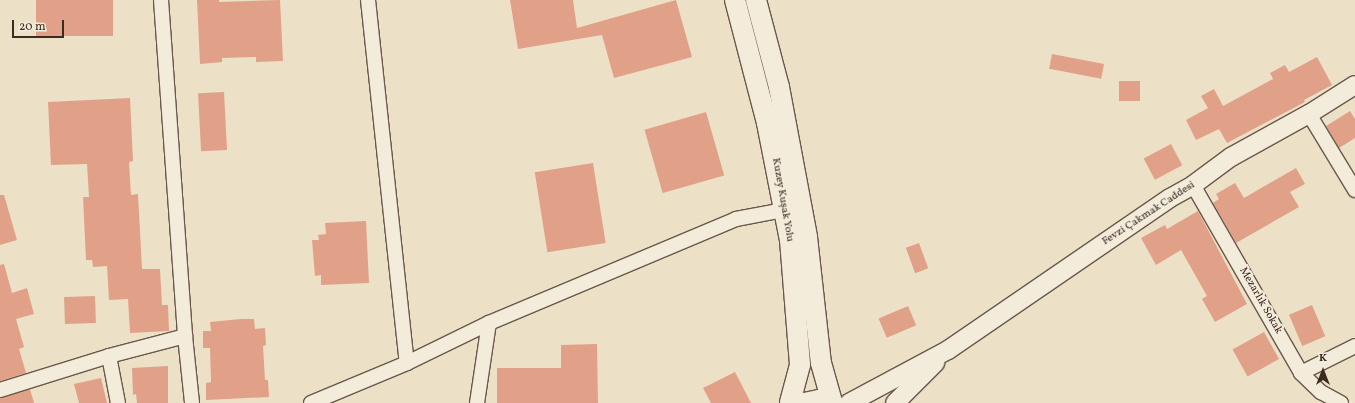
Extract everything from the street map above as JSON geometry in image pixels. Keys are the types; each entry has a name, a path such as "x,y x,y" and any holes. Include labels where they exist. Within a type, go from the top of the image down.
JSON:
{"main road":[{"name":"Kuzey Kuşak Yolu","path":"735,0 767,123 790,240 800,365 790,403"},
{"name":"Kuzey Kuşak Yolu","path":"756,0 779,87 804,222 816,300 821,363 838,403"},
{"path":"804,403 819,400 838,403"}],"street":[{"path":"161,0 185,336 192,403"},
{"path":"368,0 408,363"},
{"name":"Fevzi Çakmak Caddesi","path":"948,350 1170,198 1193,185 1230,156 1309,114 1355,86"},
{"path":"1309,114 1355,190"},
{"name":"Mezarlık Sokak","path":"1193,185 1301,373 1322,392 1341,403"},
{"path":"311,403 408,363 489,323 736,218 784,210"},
{"path":"477,403 489,323"},
{"path":"0,390 109,356 185,336"},
{"path":"1301,373 1355,346"},
{"path":"838,403 948,350"},
{"path":"895,403 948,350"},
{"path":"109,356 118,403"}],"building":[{"path":"36,0 113,0 113,36 36,36"},
{"path":"197,0 219,0 219,2 280,0 283,61 256,62 256,57 222,58 222,62 200,64"},
{"path":"510,0 573,0 577,28 676,0 692,57 614,78 602,35 518,49"},
{"path":"1052,54 1104,64 1101,79 1049,69"},
{"path":"1317,57 1332,85 1304,100 1305,102 1227,143 1219,129 1196,140 1186,120 1208,108 1201,96 1214,89 1223,106 1273,79 1270,73 1285,65 1289,72"},
{"path":"1119,81 1140,81 1140,101 1119,101"},
{"path":"224,92 227,150 201,151 198,93"},
{"path":"130,98 133,161 129,162 131,195 138,194 142,269 160,269 162,305 168,305 169,331 130,333 128,299 109,300 107,266 93,267 92,260 86,260 83,197 89,197 87,164 51,165 48,102"},
{"path":"1350,111 1355,119 1355,138 1339,148 1326,126"},
{"path":"706,112 724,175 663,193 644,130"},
{"path":"1171,144 1182,165 1155,180 1144,159"},
{"path":"593,163 606,243 547,252 535,172"},
{"path":"1296,168 1305,184 1290,192 1299,207 1236,243 1213,203 1219,199 1216,194 1235,183 1244,198"},
{"path":"0,195 4,195 17,240 0,245"},
{"path":"1198,211 1247,304 1215,322 1202,299 1207,296 1181,250 1156,265 1141,238 1165,225 1167,229"},
{"path":"366,221 369,283 321,285 321,275 315,276 312,240 319,240 318,235 326,234 325,223"},
{"path":"919,243 928,268 915,273 906,248"},
{"path":"4,264 12,293 27,288 34,314 16,319 24,347 19,349 26,373 0,381 0,265"},
{"path":"95,296 96,323 65,324 64,297"},
{"path":"1312,305 1325,336 1302,346 1289,315"},
{"path":"908,306 916,325 887,338 879,319"},
{"path":"254,319 255,329 265,328 266,345 263,346 265,380 268,380 269,397 206,400 206,383 211,382 210,348 203,348 203,331 211,331 210,322"},
{"path":"1264,332 1279,359 1248,377 1233,349"},
{"path":"597,344 598,403 497,403 497,368 561,368 561,345"},
{"path":"168,366 168,403 137,403 136,394 133,395 132,368"},
{"path":"735,372 751,403 711,403 703,388"},
{"path":"101,378 107,403 79,403 74,384"},
{"path":"30,389 34,403 0,403 0,398"}]}
